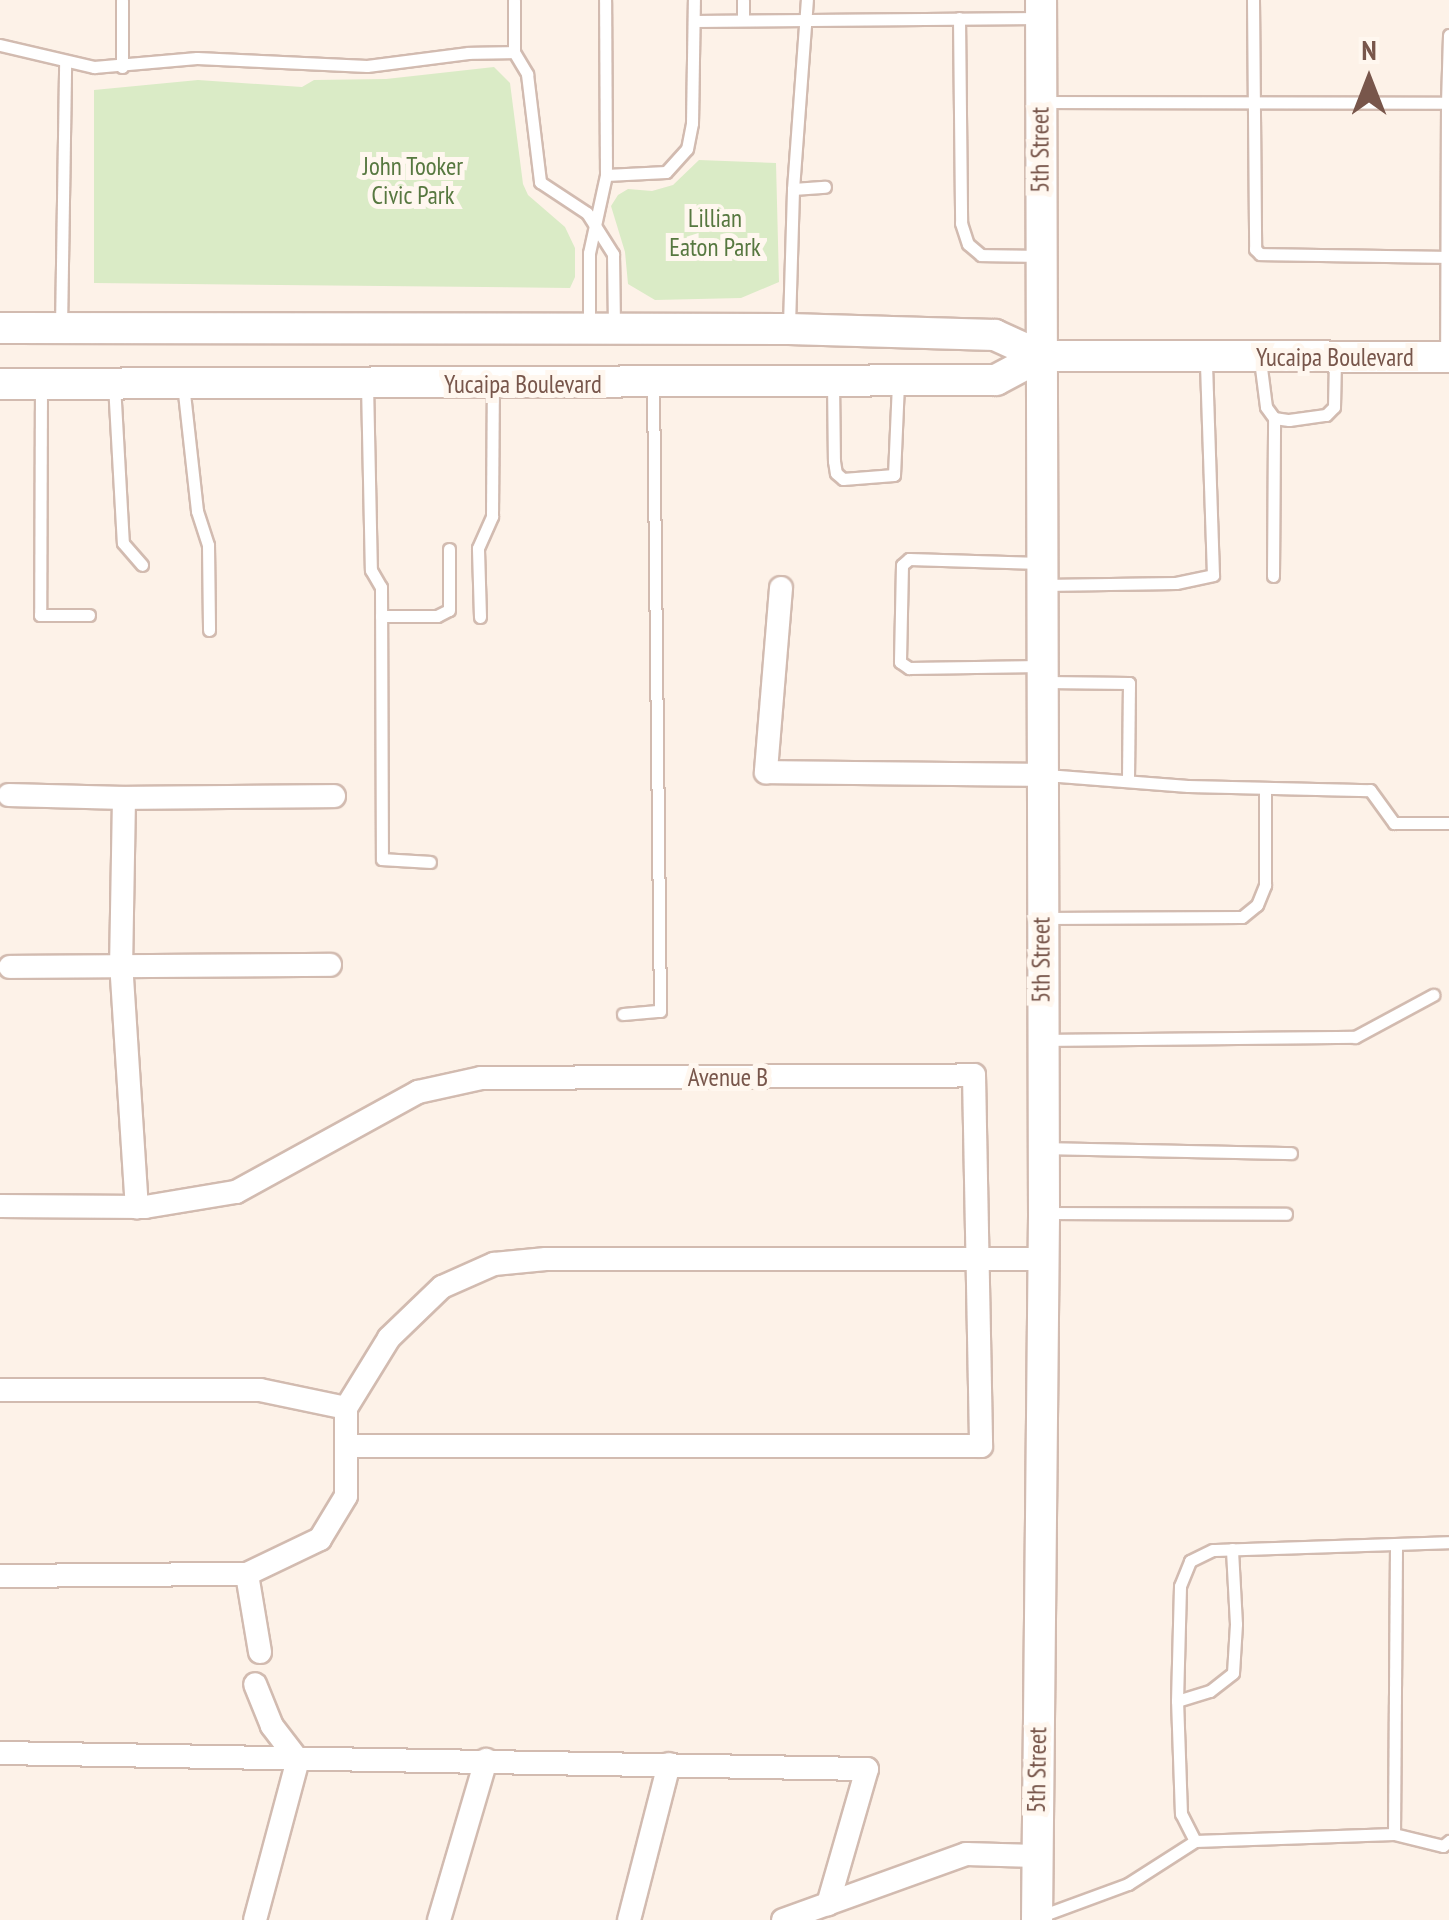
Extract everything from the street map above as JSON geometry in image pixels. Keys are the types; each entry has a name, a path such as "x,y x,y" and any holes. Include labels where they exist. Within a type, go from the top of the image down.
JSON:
{"main road":[{"name":"5th Street","path":"1037,1919 1044,1213 1040,1040 1041,9"},
{"name":"Yucaipa Boulevard","path":"0,328 788,329 996,335 1040,356 1448,357"},
{"name":"Yucaipa Boulevard","path":"0,384 996,380 1040,356"}],"street":[{"path":"780,588 766,772 1042,774"},
{"path":"9,795 334,796"},
{"path":"124,798 122,968 137,1207"},
{"path":"10,967 330,965"},
{"name":"Avenue B","path":"0,1206 137,1207 236,1192 418,1092 481,1078 974,1075 980,1257"},
{"path":"346,1446 981,1446 980,1257"},
{"path":"0,1576 247,1574 320,1539 346,1496 346,1408 389,1338 442,1287 494,1264 546,1259 1042,1259"},
{"path":"0,1390 260,1390 346,1408"},
{"path":"247,1574 260,1652"},
{"path":"255,1920 298,1760 272,1726 256,1684"},
{"path":"0,1753 867,1768 828,1904"},
{"path":"438,1920 486,1760"},
{"path":"629,1920 669,1764"},
{"path":"783,1920 966,1854 1036,1856"}],"lane":[{"path":"122,0 122,66"},
{"path":"514,0 514,52 527,74 540,182 553,194 572,201 597,224 614,254 602,329"},
{"path":"602,329 589,253 606,175 605,0"},
{"path":"606,175 666,172 687,149 694,0"},
{"path":"743,0 743,20"},
{"path":"788,329 793,189 808,0"},
{"path":"1252,0 1255,249 1260,254 1446,257"},
{"path":"694,21 959,18 1041,9"},
{"path":"959,18 962,223 968,244 981,255 1039,256"},
{"path":"1448,357 1449,34"},
{"path":"0,45 65,62 122,66 196,58 367,66 468,53 514,52"},
{"path":"60,328 65,62"},
{"path":"1040,102 1448,103"},
{"path":"793,189 825,187"},
{"path":"1128,780 1129,683 1042,674 909,668 900,662 902,564 909,559 1176,584 1213,575 1206,356"},
{"path":"1260,356 1266,407 1274,418 1273,576"},
{"path":"1274,418 1326,415 1334,406 1335,356"},
{"path":"834,382 836,473 843,479 889,478 896,470 898,380"},
{"path":"41,384 40,614 89,614"},
{"path":"114,384 123,544 142,564"},
{"path":"183,384 197,512 208,544 209,630"},
{"path":"366,384 371,570 381,587 382,859 430,862"},
{"path":"480,617 478,548 492,516 493,384"},
{"path":"623,1014 660,1011 653,384"},
{"path":"381,616 437,616 449,610 449,549"},
{"path":"1042,774 1265,788 1370,790 1394,823 1449,823"},
{"path":"1041,918 1242,917 1257,905 1265,885 1265,788"},
{"path":"1040,1040 1355,1037 1433,995"},
{"path":"1043,1148 1291,1153"},
{"path":"1044,1213 1286,1214"},
{"path":"1195,1841 1182,1814 1177,1701 1180,1586 1190,1561 1213,1550 1449,1542"},
{"path":"1394,1834 1396,1544"},
{"path":"1177,1701 1210,1691 1233,1673 1236,1624 1232,1550"},
{"path":"1037,1919 1128,1884 1195,1841 1394,1834 1443,1846 1449,1841"}],"green space":[{"name":"John Tooker Civic Park","path":"494,67 510,83 523,184 528,195 565,227 575,248 575,277 570,288 94,283 94,90 198,80 302,87 314,80 386,79"},
{"name":"Lillian Eaton Park","path":"699,160 776,163 779,282 741,298 655,300 628,284 625,252 611,206 628,189 652,191 673,185"}]}
